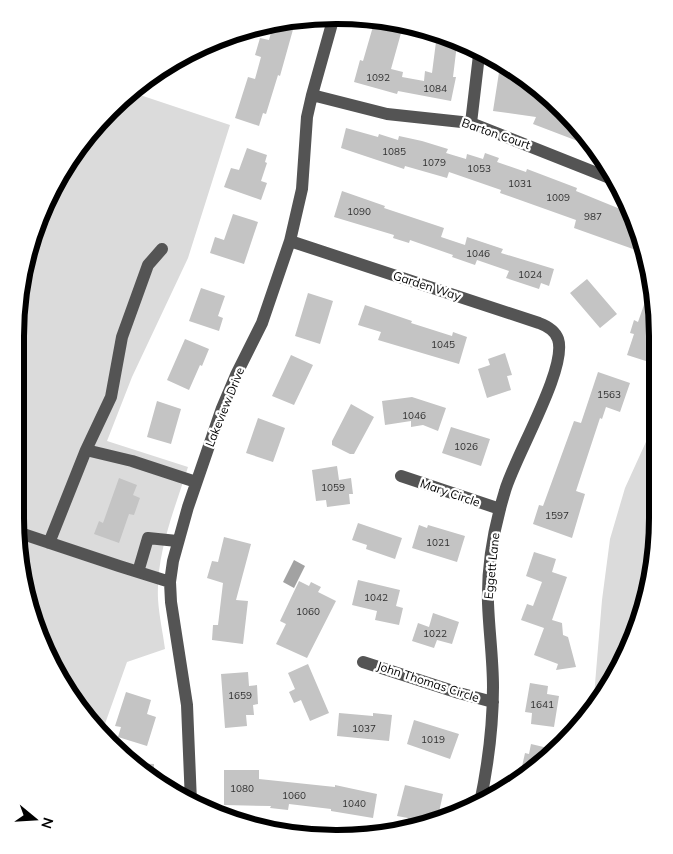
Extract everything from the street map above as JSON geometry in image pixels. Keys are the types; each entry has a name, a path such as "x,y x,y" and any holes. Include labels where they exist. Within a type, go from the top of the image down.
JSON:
{"street":[{"name":"Lakeview Drive","path":"191,794 187,705 172,617 170,582 172,561 196,482 228,392 255,339 268,308 290,241 302,189 308,117 312,95 332,24"},
{"path":"471,122 479,58"},
{"name":"Barton Court","path":"312,95 387,114 471,122 605,176"},
{"name":"Garden Way","path":"290,241 539,323 551,329 558,340"},
{"path":"49,543 86,450 114,391 124,331 148,265 162,249"},
{"name":"Eggett Lane","path":"481,794 489,746 493,702 489,584 492,548 500,509 512,470 540,410 556,365 559,352 558,340"},
{"path":"86,450 132,461 196,482"},
{"name":"Mary Circle","path":"401,476 500,509"},
{"path":"24,534 170,582"},
{"path":"138,572 148,538 177,541"},
{"name":"John Thomas Circle","path":"363,662 493,702"}],"shaded area":[{"path":"138,94 230,125 188,258 132,377 107,441 188,467 167,532 160,565 158,599 165,649 127,662 104,727 76,691 56,656 34,598 24,538 24,316 34,256 56,198 88,146 115,115"},
{"path":"649,435 649,538 639,598 617,656 594,695 602,600 610,539 625,488"},
{"path":"294,560 305,566 294,588 283,582"}],"building":[{"path":"294,26 280,76 278,75 266,114 263,113 259,126 235,118 248,77 255,79 261,57 255,55 260,38 269,40 271,31"},
{"path":"373,26 402,31 391,69 403,72 402,77 424,81 425,71 432,73 436,40 456,48 453,77 456,77 451,101 398,91 397,94 354,82 360,60 363,61"},
{"path":"499,70 543,101 582,143 533,124 536,117 493,111"},
{"path":"346,128 378,137 379,134 398,140 399,136 422,141 448,149 446,153 466,159 467,154 483,159 485,153 499,158 497,162 526,172 527,169 577,188 576,191 622,210 637,251 574,228 576,220 500,193 501,190 449,172 447,178 405,166 404,169 341,148"},
{"path":"247,148 267,155 265,162 267,163 261,181 267,183 261,200 224,187 231,168 239,170"},
{"path":"342,191 385,206 384,208 444,228 441,237 465,245 467,237 503,249 501,253 554,269 549,286 541,283 539,289 506,278 509,271 477,260 475,265 410,240 409,243 393,238 394,235 334,217"},
{"path":"233,214 258,222 244,264 210,253 215,237 224,240"},
{"path":"587,279 617,314 600,328 570,293"},
{"path":"201,288 225,296 218,316 223,318 219,331 189,321"},
{"path":"308,293 333,301 320,344 295,336"},
{"path":"647,299 649,362 627,355 634,334 630,333 634,320 638,322"},
{"path":"365,305 412,321 411,323 452,336 453,332 467,337 459,364 378,340 381,332 358,325"},
{"path":"185,339 209,349 189,390 167,380"},
{"path":"505,353 512,375 507,376 511,390 487,398 478,369 490,365 488,359"},
{"path":"291,355 313,365 294,405 272,396"},
{"path":"598,372 630,383 620,412 606,407 602,419 600,418 576,491 585,494 572,538 533,524 539,505 543,506 574,421 581,423"},
{"path":"412,397 446,408 438,431 423,425 411,427 411,421 385,425 382,401"},
{"path":"157,401 181,409 171,444 147,437"},
{"path":"351,404 374,417 354,454 350,454 332,445 332,441"},
{"path":"258,418 285,428 273,462 246,453"},
{"path":"451,427 490,439 481,466 442,453"},
{"path":"337,466 339,480 351,478 353,494 349,494 350,504 327,507 326,500 316,501 312,470"},
{"path":"119,478 137,485 133,495 140,498 134,515 129,514 119,543 94,534 99,521 103,523"},
{"path":"358,523 402,538 395,559 366,549 367,545 352,540"},
{"path":"419,525 427,528 428,525 465,536 457,562 412,548"},
{"path":"224,537 251,544 236,600 248,601 243,644 212,640 213,625 218,625 223,583 207,578 212,561 218,562"},
{"path":"534,552 556,559 552,572 567,577 552,620 562,623 563,635 568,637 576,667 556,670 558,664 534,655 544,628 521,620 527,604 533,606 542,582 526,576"},
{"path":"358,580 400,590 396,606 403,608 399,625 375,620 377,611 352,605"},
{"path":"299,581 309,586 311,582 321,587 318,592 336,601 307,658 276,644 286,624 280,621"},
{"path":"433,613 459,622 452,644 437,640 434,648 412,641 418,623 429,627"},
{"path":"308,664 329,713 310,721 301,700 294,703 289,692 295,689 288,673"},
{"path":"248,672 249,686 257,685 258,704 253,705 254,715 246,715 247,726 225,728 221,674"},
{"path":"530,683 548,686 547,694 559,696 554,727 531,724 532,713 525,712"},
{"path":"126,692 151,700 147,714 156,717 147,746 118,737 121,727 115,726"},
{"path":"339,713 373,716 373,713 392,715 389,741 337,736"},
{"path":"414,720 459,734 450,759 407,744"},
{"path":"531,744 548,748 521,770 525,753 529,754"},
{"path":"143,763 154,764 154,772"},
{"path":"224,770 259,770 259,779 335,787 335,785 377,794 373,818 331,811 331,809 289,804 288,810 270,808 271,806 224,805"},
{"path":"405,785 443,794 439,813 407,822 408,818 397,816"}]}
